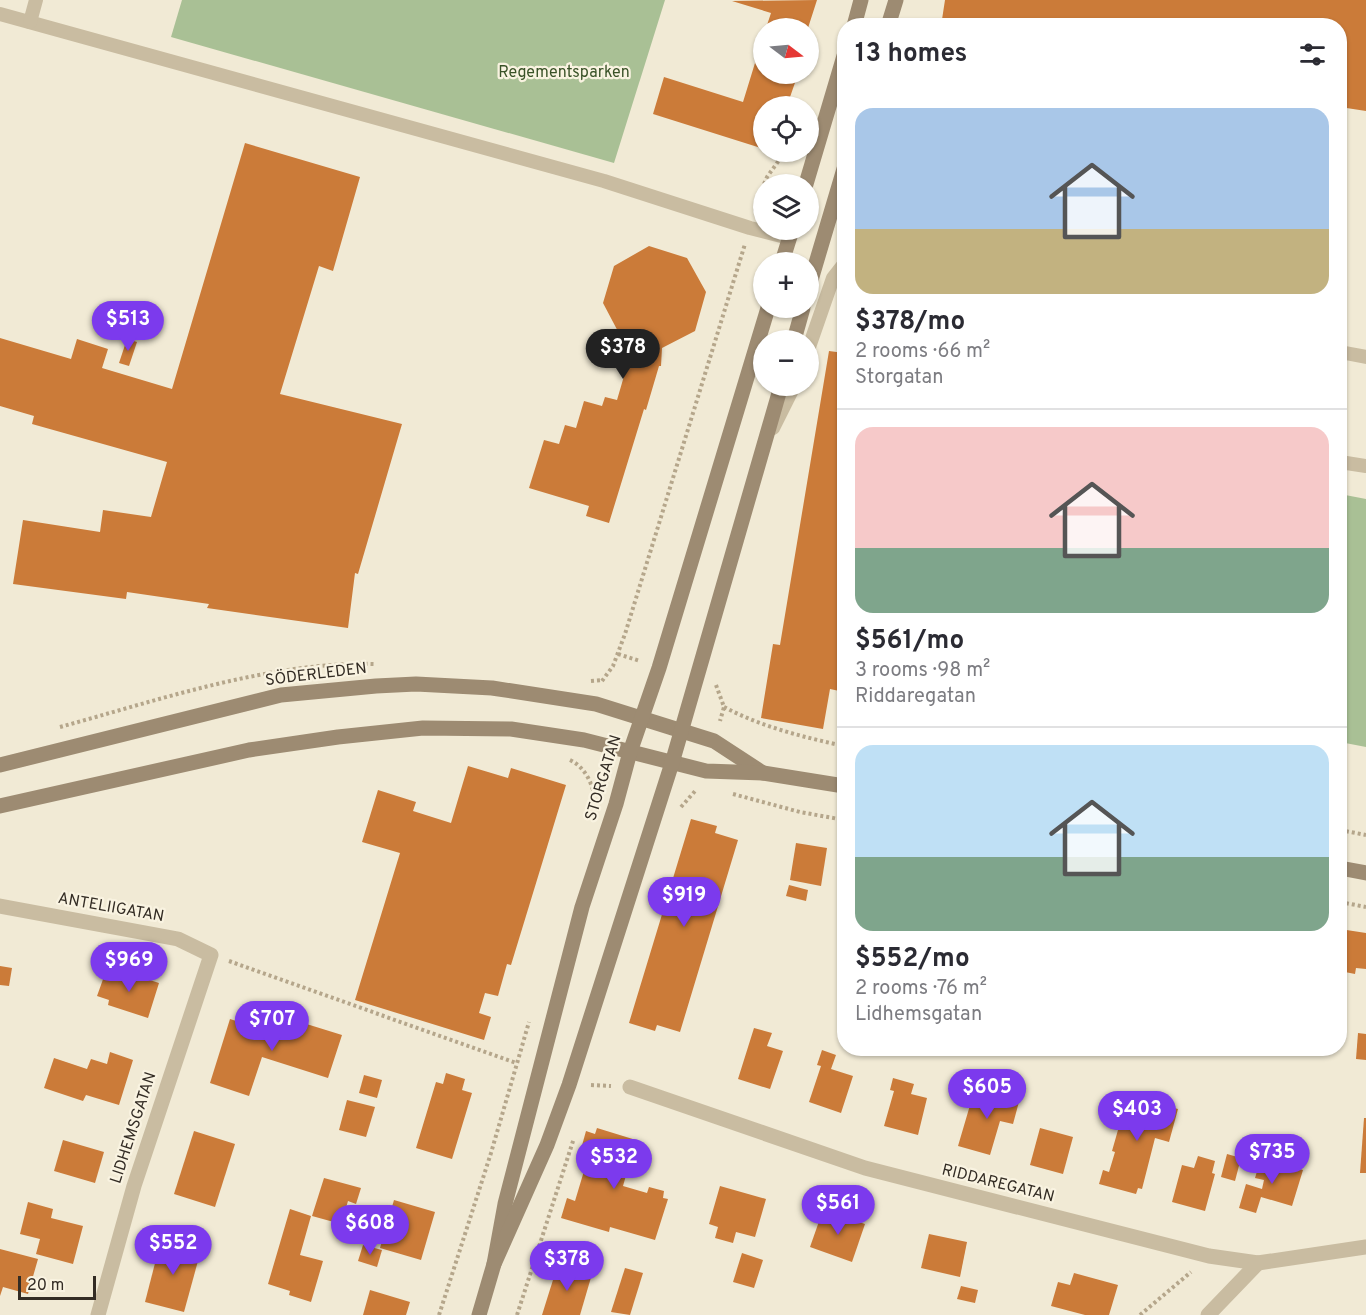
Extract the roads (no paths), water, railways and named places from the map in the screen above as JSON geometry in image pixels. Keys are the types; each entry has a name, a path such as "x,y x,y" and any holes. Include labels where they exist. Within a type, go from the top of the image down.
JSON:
{"main road":[{"path":"856,18 861,0"},
{"path":"890,18 896,0"},
{"path":"809,174 837,80"},
{"path":"819,253 837,193"},
{"name":"STORGATAN","path":"494,1264 505,1204 582,907 616,804 630,752 659,668 765,318"},
{"name":"STORGATAN","path":"478,1315 494,1264 547,1145 569,1085 672,763 778,396"},
{"name":"SÖDERLEDEN","path":"0,765 280,695 416,684 526,692 596,704 714,741 763,773"},
{"path":"0,806 249,750 423,728 511,729 584,740 706,771 763,773 837,785"},
{"path":"1347,869 1366,873"}],"street":[{"name":"ANTELIIGATAN","path":"0,906 178,939 211,955"},
{"name":"LIDHEMSGATAN","path":"98,1315 134,1186 211,955"},
{"name":"RIDDAREGATAN","path":"630,1087 865,1168 1209,1256 1258,1263 1366,1247"},
{"path":"1208,1315 1258,1263"}],"lane":[{"path":"30,22 36,0"},
{"path":"0,14 604,181 753,228"},
{"path":"814,330 825,295 837,273"},
{"path":"1347,353 1366,357"},
{"path":"762,452 789,396"},
{"path":"1347,463 1366,466"}],"park label":[{"name":"Regementsparken","path":"564,73"}]}
